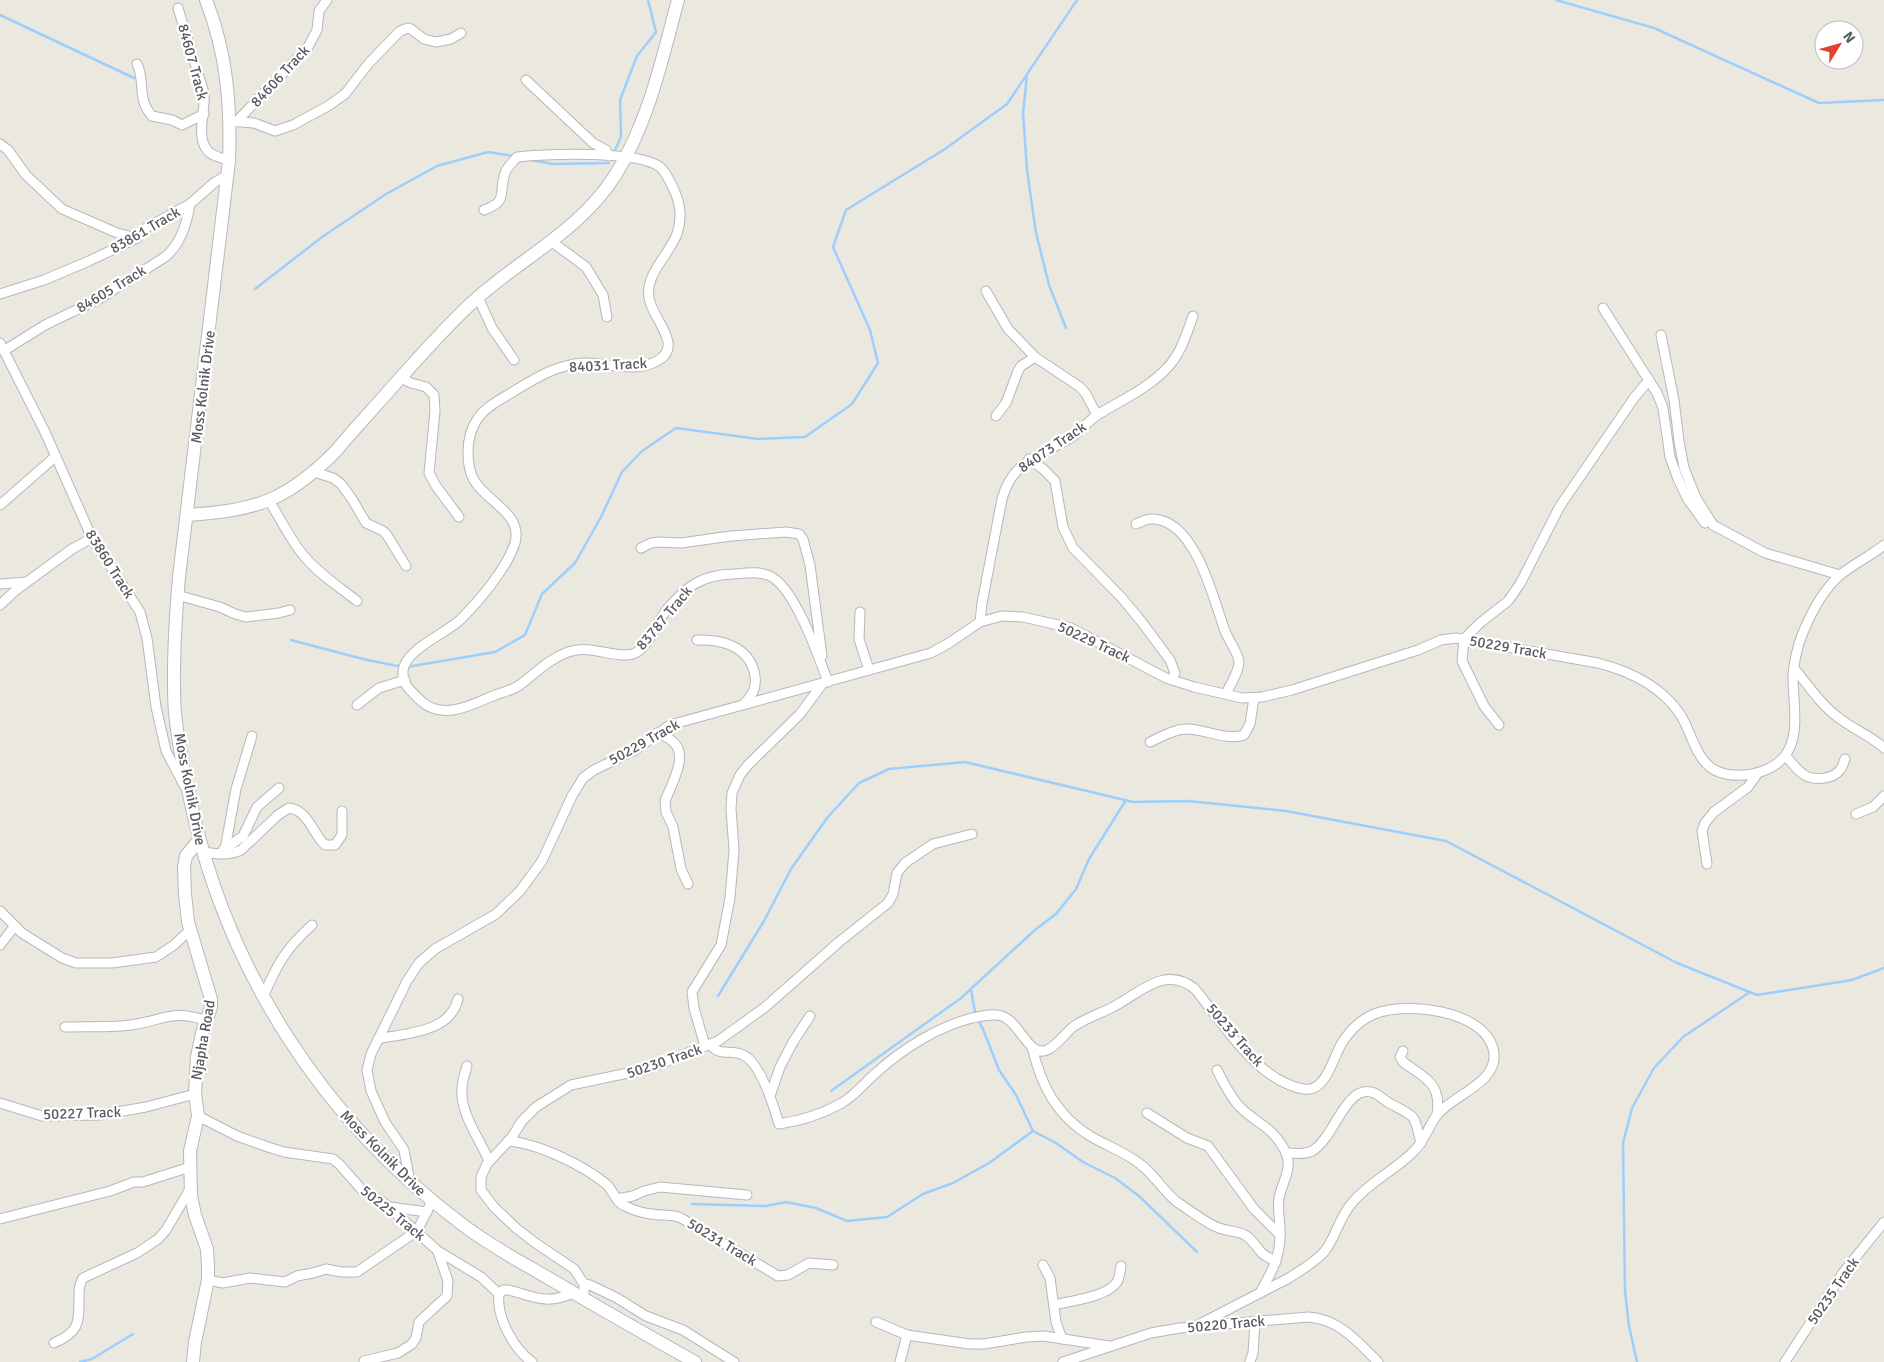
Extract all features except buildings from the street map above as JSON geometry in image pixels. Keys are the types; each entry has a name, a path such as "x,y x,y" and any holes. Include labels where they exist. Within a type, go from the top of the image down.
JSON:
{"main road":[{"name":"Moss Kolnik Drive","path":"206,0 222,48 233,121 174,631 174,692 176,718 188,794 201,846 220,906 263,997 293,1047 327,1095 366,1139 410,1182 429,1207 695,1362"},
{"path":"187,515 234,511 269,501 285,493 314,472 448,326 478,297 568,229 596,201 616,175 635,140 649,104 678,0"},
{"name":"Njapha Road","path":"193,1362 195,1342 208,1280 207,1249 195,1215 190,1188 190,1151 198,1116 194,1094 197,1057 202,1033 211,1007 210,993 191,929 185,894 184,867 186,856 201,846"}],"street":[{"name":"84606 Track","path":"233,121 308,47 317,30 320,11 327,0"},
{"name":"84607 Track","path":"178,8 202,88 204,98 202,131 206,148 214,155 229,160"},
{"path":"233,121 254,123 275,131 301,121 345,94 374,57 400,31 411,29 424,39 436,42 451,39 461,33"},
{"path":"137,64 141,72 142,97 145,107 152,116 172,120 182,125 204,114"},
{"path":"526,80 593,143 606,150 609,156"},
{"path":"0,144 8,150 26,175 62,209 110,230 137,238"},
{"name":"84031 Track","path":"405,680 404,667 414,652 449,628 467,612 501,569 516,539 514,522 504,510 482,491 471,473 468,455 470,439 474,426 480,416 491,406 526,384 561,367 581,363 628,366 644,365 658,361 668,348 667,336 650,306 648,290 653,275 672,246 678,232 680,208 671,183 658,165 637,159 609,156 537,155 517,157 506,171 500,201 496,206 484,210"},
{"name":"83861 Track","path":"0,294 44,280 137,238 146,228 190,204 215,182 228,175"},
{"name":"84605 Track","path":"2,346 99,299 165,257 173,250 178,241 190,204"},
{"path":"552,242 586,267 603,296 607,317"},
{"path":"986,291 1008,329 1035,357 1080,387 1097,414"},
{"path":"478,297 492,328 514,360"},
{"path":"1603,308 1649,380 1663,408 1670,457 1678,479 1703,522 1765,553 1840,575"},
{"name":"84073 Track","path":"980,622 982,603 1005,488 1012,475 1029,459 1073,437 1097,414 1123,402 1169,367 1176,358 1193,316"},
{"path":"1661,335 1674,400 1678,441 1684,468 1696,498 1712,525"},
{"name":"83860 Track","path":"2,346 56,456 92,538 140,612 147,638 156,706 166,751 188,794"},
{"path":"996,416 1006,403 1021,366 1035,357"},
{"path":"400,378 426,387 434,395 435,411 429,473 436,486 459,517"},
{"path":"1499,725 1484,706 1462,661 1464,639 1480,623 1508,601 1516,590 1560,506 1634,398 1649,380"},
{"path":"0,505 56,456"},
{"path":"1029,459 1044,469 1055,481 1063,527 1073,548 1121,596 1141,621 1170,660 1175,673 1172,680"},
{"path":"314,472 333,478 341,484 364,521 387,535 406,566"},
{"path":"269,501 304,556 332,582 358,601"},
{"path":"1136,524 1154,518 1175,528 1186,538 1202,565 1230,643 1239,660 1226,694"},
{"path":"641,548 651,543 659,542 681,543 741,535 786,532 799,534 804,539 810,565 823,668"},
{"path":"0,605 72,549 92,538"},
{"path":"1845,759 1841,769 1836,774 1823,778 1809,778 1796,768 1786,756 1793,738 1794,668 1802,636 1812,614 1831,585 1840,575 1884,545"},
{"name":"83787 Track","path":"405,680 410,691 427,706 445,710 463,709 520,686 540,667 566,652 585,648 634,654 646,644 664,613 692,584 716,575 744,573 768,575 787,590 823,668 826,682"},
{"path":"0,584 28,582"},
{"path":"178,595 246,616 290,610"},
{"path":"860,612 859,639 869,670"},
{"name":"50229 Track","path":"410,1182 404,1150 385,1122 371,1091 368,1079 369,1060 407,981 419,963 435,949 496,914 527,884 542,861 572,796 583,778 594,770 635,750 674,723 743,706 931,653 980,622 1002,616 1024,617 1061,625 1088,636 1172,680 1242,698 1254,698 1292,690 1418,650 1441,640 1464,639 1620,668 1649,684 1679,712 1706,764 1717,772 1731,775 1758,773 1775,767 1786,756"},
{"path":"697,640 718,641 730,645 742,651 750,661 756,682 754,692 743,706"},
{"path":"1794,668 1833,713 1878,742 1884,748"},
{"path":"356,705 373,691 405,680"},
{"path":"826,682 800,714 748,765 740,775 732,793 731,809 734,850 730,898 720,945 692,992 694,1008 708,1045 719,1052 742,1054 749,1059 757,1070 770,1096 779,1124 840,1104 902,1053 928,1036 972,1018 990,1014 1005,1017 1015,1025 1032,1047 1045,1088 1057,1107 1076,1125 1090,1136 1124,1153 1140,1164 1152,1174 1176,1201 1218,1228 1247,1236 1264,1254 1276,1262"},
{"path":"1150,742 1185,729 1210,734 1244,735 1250,724 1254,698"},
{"path":"658,733 672,740 680,753 678,769 665,800 665,806 673,827 682,868 688,884"},
{"path":"221,851 252,736"},
{"path":"1707,864 1702,831 1704,823 1714,812 1748,787 1758,773"},
{"path":"221,851 242,836 257,806 279,788"},
{"path":"1856,814 1873,807 1884,796"},
{"path":"201,846 234,854 241,850 278,815 289,808 296,809 303,816 323,843 330,846 335,845 342,835 342,811"},
{"name":"50230 Track","path":"584,1284 574,1269 521,1232 494,1207 480,1186 481,1177 489,1161 508,1141 529,1113 571,1085 647,1069 691,1050 708,1045 764,1008 839,942 888,904 894,894 897,873 905,863 933,844 972,834"},
{"path":"0,911 22,933 62,958 76,963 125,962 156,957 174,945 191,929"},
{"path":"263,997 286,951 312,925"},
{"path":"0,945 14,926"},
{"name":"50233 Track","path":"1032,1047 1040,1052 1049,1050 1078,1024 1118,1005 1144,987 1157,982 1174,980 1195,989 1224,1027 1255,1060 1270,1074 1293,1087 1310,1090 1318,1085 1327,1074 1343,1042 1355,1027 1366,1018 1386,1010 1436,1010 1451,1013 1470,1022 1487,1038 1494,1053 1493,1064 1485,1078 1451,1102 1437,1115 1421,1143 1412,1153 1352,1203 1345,1212 1324,1252 1302,1270 1194,1327"},
{"path":"378,1039 413,1033 439,1024 453,1013 458,999"},
{"path":"65,1027 130,1025 180,1014 207,1021"},
{"path":"770,1096 780,1067 810,1016"},
{"path":"1403,1051 1400,1058 1403,1062 1429,1080 1436,1089 1439,1103 1437,1115"},
{"path":"467,1066 462,1088 462,1098 489,1161"},
{"path":"1217,1070 1239,1105 1273,1133 1286,1153 1289,1164 1278,1212 1280,1235 1276,1262 1260,1293"},
{"path":"1286,1153 1304,1154 1311,1152 1319,1146 1326,1140 1344,1107 1352,1098 1365,1091 1375,1093 1410,1114 1418,1126 1421,1143"},
{"name":"50227 Track","path":"0,1103 42,1116 100,1115 137,1109 194,1094"},
{"path":"1147,1113 1187,1138 1208,1146 1254,1209 1280,1235"},
{"name":"50225 Track","path":"198,1116 237,1136 268,1147 284,1152 332,1159 340,1165 362,1190 390,1207 438,1251 481,1277 499,1294"},
{"name":"50231 Track","path":"508,1141 528,1144 589,1172 608,1186 623,1205 643,1212 681,1218 778,1276 788,1274 809,1263 833,1265"},
{"path":"0,1219 110,1191 134,1182 143,1182 190,1167"},
{"path":"617,1199 634,1196 660,1187 747,1195"},
{"path":"54,1343 67,1337 76,1326 80,1283 84,1278 137,1253 158,1239 166,1230 190,1188"},
{"path":"208,1280 222,1283 250,1278 285,1282 297,1276 326,1268 341,1272 357,1272 417,1231 429,1207 390,1207"},
{"name":"50235 Track","path":"1785,1362 1842,1274 1884,1222"},
{"path":"364,1360 398,1353 412,1344 416,1338 419,1322 447,1296 448,1280 438,1251"},
{"path":"1043,1264 1050,1278 1056,1322 1062,1338"},
{"path":"1054,1305 1097,1295 1106,1291 1116,1283 1121,1266"},
{"path":"532,1362 522,1359 508,1332 500,1306 499,1294 503,1290 509,1290 551,1300 579,1296 584,1284 617,1298 646,1316 683,1330 734,1362"},
{"name":"50220 Track","path":"1063,1362 1151,1333 1180,1328 1289,1318 1319,1318 1339,1326 1378,1362"},
{"path":"876,1322 907,1335 984,1344 1044,1336 1109,1346"},
{"path":"1250,1362 1253,1353 1255,1322"},
{"path":"900,1362 907,1335"}],"waterway":[{"path":"615,150 621,137 620,100 637,56 656,32 648,0"},
{"path":"407,667 495,652 525,635 542,594 575,563 601,517 622,472 642,451 676,428 758,439 805,437 852,404 878,363 870,330 833,247 846,210 945,149 1007,104 1077,0"},
{"path":"1556,0 1654,28 1819,103 1884,100"},
{"path":"0,15 134,78"},
{"path":"1027,75 1023,113 1027,170 1036,233 1049,285 1066,328"},
{"path":"255,289 322,237 386,194 437,166 488,152 513,156"},
{"path":"531,160 553,164 609,163"},
{"path":"291,640 402,667"},
{"path":"718,996 764,921 791,869 827,818 859,783 889,769 965,762 1133,802 1188,801 1286,811 1446,841 1677,963 1757,995 1852,980 1884,968"},
{"path":"831,1091 961,998 1036,929 1056,914 1076,889 1089,859 1126,800"},
{"path":"971,990 976,1017 983,1029 999,1070 1016,1095 1033,1131 1056,1143 1083,1162 1115,1178 1139,1196 1197,1252"},
{"path":"1637,1362 1629,1326 1625,1291 1623,1143 1632,1108 1654,1068 1683,1037 1750,992"},
{"path":"692,1204 766,1206 786,1202 816,1208 847,1221 887,1217 923,1194 953,1183 989,1163 1033,1131"},
{"path":"80,1362 92,1359 133,1334"}]}
